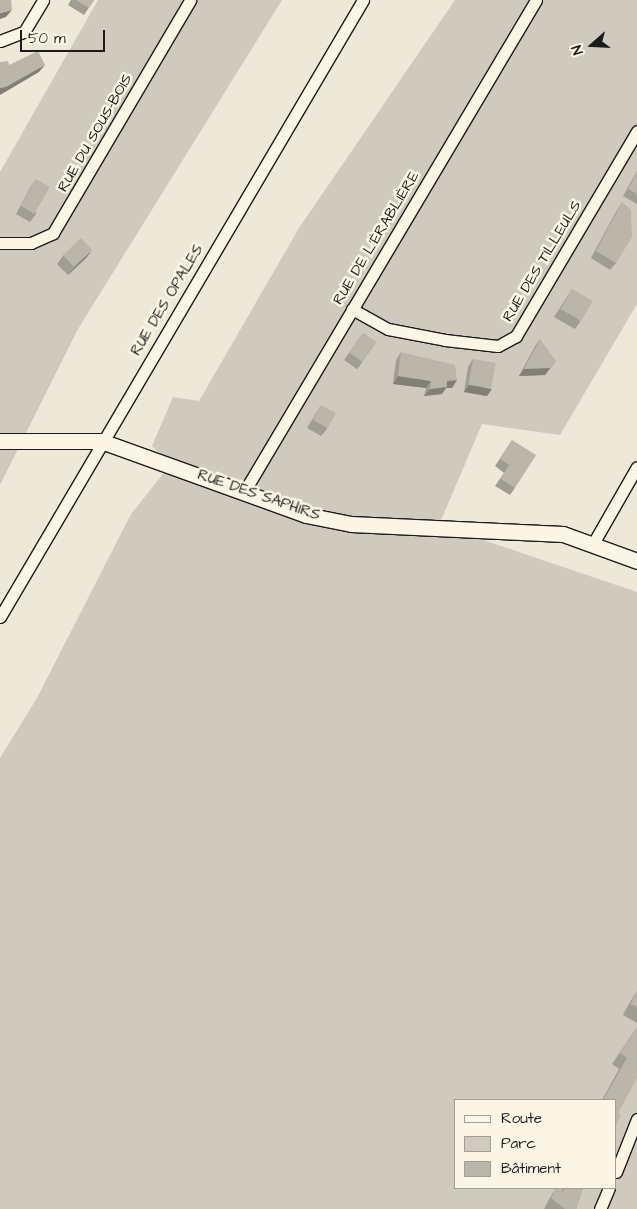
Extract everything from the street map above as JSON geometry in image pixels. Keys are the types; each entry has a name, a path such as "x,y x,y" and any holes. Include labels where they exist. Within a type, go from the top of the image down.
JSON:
{"street":[{"path":"0,40 24,32 43,0"},
{"name":"RUE DU SOUS-BOIS","path":"0,243 31,243 53,233 190,0"},
{"name":"RUE DES OPALES","path":"0,617 101,441 362,0"},
{"name":"RUE DE L'ÉRABLIÈRE","path":"244,492 536,0"},
{"name":"RUE DES TILLEULS","path":"352,309 388,330 445,340 498,346 516,336 637,131"},
{"name":"RUE DES SAPHIRS","path":"0,441 101,441 306,515 351,524 563,534 594,542 637,561"},
{"path":"594,542 637,467"},
{"path":"617,1170 633,1143 637,1119"},
{"path":"600,1209 609,1189"}],"green space":[{"path":"98,0 282,0 78,329 0,485 0,172"},
{"path":"455,0 637,0 637,304 560,435 482,424 439,525 637,592 637,1209 0,1209 0,758 37,698 131,514 171,464 152,446 173,397 199,401 299,228"}],"building":[{"path":"0,0 11,0 12,10 0,13"},
{"path":"76,0 94,0 89,8"},
{"path":"38,51 45,65 6,87 0,88 0,62 8,61 9,65"},
{"path":"637,172 637,194 628,189"},
{"path":"36,179 50,187 34,214 20,206"},
{"path":"622,202 631,210 632,237 616,263 596,251"},
{"path":"81,238 92,250 74,267 63,255"},
{"path":"572,289 593,301 581,321 560,309"},
{"path":"363,333 376,342 362,362 349,353"},
{"path":"540,339 556,361 551,368 524,369"},
{"path":"401,352 455,365 457,380 447,381 447,387 430,389 431,381 398,376"},
{"path":"473,359 496,363 491,389 468,385"},
{"path":"321,405 336,413 328,428 313,420"},
{"path":"512,440 536,455 515,488 501,479 509,465 500,459"},
{"path":"637,992 637,1007 630,1004"},
{"path":"637,1027 637,1078 618,1113 621,1115 617,1123 617,1099 604,1099 627,1058 620,1053"},
{"path":"556,1189 562,1192 564,1189 583,1189 576,1209 565,1209 551,1198"}]}
